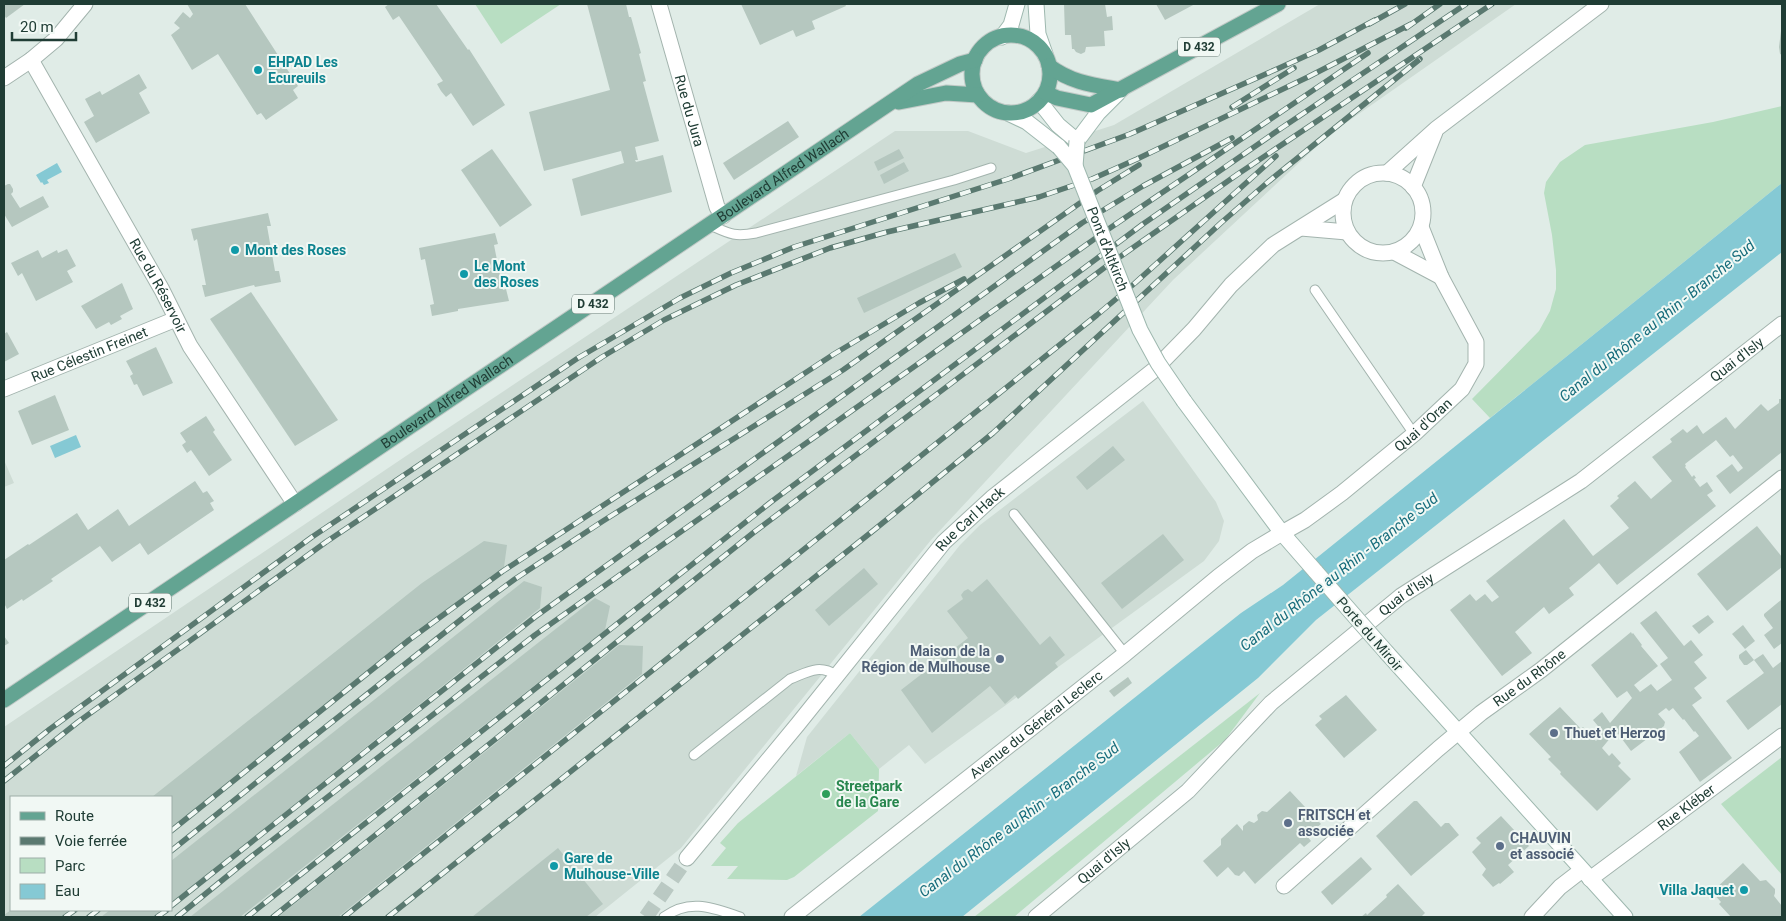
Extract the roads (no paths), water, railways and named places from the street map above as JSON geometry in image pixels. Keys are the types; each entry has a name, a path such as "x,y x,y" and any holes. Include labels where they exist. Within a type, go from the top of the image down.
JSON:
{"main road":[{"name":"D 432","path":"1042,97 1091,105 1278,4"},
{"path":"1047,60 1050,78 1042,97 1031,108 1020,112 1008,113 996,110 986,104 978,95 973,83 972,71 975,60 982,49 991,41 1002,37 1014,36 1026,38 1037,45 1047,60 1061,75 1079,82 1121,90"},
{"name":"Boulevard Alfred Wallach","path":"4,700 918,84 940,72 975,60"},
{"name":"Boulevard Alfred Wallach","path":"890,104 946,92 978,95"}],"street":[{"path":"4,78 31,60 56,38 84,4"},
{"name":"Rue du Jura","path":"659,4 717,207 723,216"},
{"path":"1002,37 1011,25 1017,4"},
{"path":"1036,4 1038,34 1047,60"},
{"path":"1387,173 1436,129 1601,4"},
{"name":"Rue du Réservoir","path":"31,60 162,290 190,346 295,504"},
{"path":"1076,166 1077,141 1098,112 1121,90"},
{"path":"1042,97 1058,125 1077,141"},
{"path":"1008,113 1027,122 1059,147 1076,166"},
{"path":"1413,187 1436,129"},
{"name":"Pont d'Altkirch","path":"1076,166 1140,330"},
{"path":"1387,173 1406,180 1413,187 1423,206 1423,217 1421,227 1415,238 1406,247 1394,252 1380,254 1367,251 1355,243 1347,232 1342,212 1344,201 1350,189 1360,179 1373,174 1387,173"},
{"name":"Rue Carl Hack","path":"687,858 944,542 966,520 1154,370 1254,262 1273,245 1344,201"},
{"name":"Quai d'Oran","path":"1282,533 1305,520 1342,493 1414,434 1462,389 1476,364 1476,342 1441,277 1421,227"},
{"path":"1301,228 1347,232"},
{"path":"1394,252 1441,277"},
{"name":"Rue Célestin Freinet","path":"4,388 176,318"},
{"name":"Quai d'Isly","path":"1036,917 1188,790 1271,703 1401,596 1581,481 1782,324"},
{"name":"Porte du Miroir","path":"1140,330 1158,363 1184,401 1294,548 1625,917"},
{"name":"Rue du Rhône","path":"1284,886 1458,732 1548,664 1782,478"},
{"name":"Avenue du Général Leclerc","path":"792,917 1125,654 1252,551 1282,533"},
{"name":"Rue Kléber","path":"1532,917 1560,888 1586,874 1782,736"}],"lane":[{"path":"710,225 732,235 740,236 756,233 954,180 991,168"},
{"path":"1315,290 1414,434"},
{"path":"1014,514 1125,654"},
{"path":"694,755 790,679 821,669 827,669 836,675"},
{"path":"664,917 669,913 687,907 701,905 740,917"}],"water":[{"path":"57,163 62,172 47,180 49,183 44,185 41,183 36,175"},
{"name":"Canal du Rhône au Rhin - Branche Sud","path":"1782,183 1782,252 1316,620 1258,678 962,917 859,917 1241,613 1283,585"},
{"path":"76,435 81,447 55,458 50,446"}],"tunnel":[{"path":"646,917 687,858"}],"railway":[{"path":"1369,24 1405,4"},
{"path":"1406,28 1440,4"},
{"path":"247,917 771,502 1143,224 1466,4"},
{"path":"273,917 753,533 1104,268 1238,174 1492,4"},
{"path":"4,766 50,729 312,537 578,358 680,298 731,273 794,247 1008,179 1130,134 1319,50 1375,20"},
{"path":"4,781 78,722 326,542 602,357 664,320 736,285 830,248 887,232 1039,197 1092,179 1308,77 1411,24"},
{"path":"177,917 252,856 535,635 1110,228 1368,53"},
{"path":"388,917 993,433 1222,222 1268,182 1420,59"},
{"path":"1232,107 1294,68"},
{"path":"172,905 535,617 1082,223 1143,186 1232,138"},
{"path":"344,917 1097,315 1276,156"},
{"path":"172,850 473,610 515,579 603,521 843,370 1097,191 1139,165"},
{"path":"172,830 409,640 503,571 834,354 919,303 964,279"},
{"path":"65,917 74,911"},
{"path":"89,917 97,911"},
{"path":"157,917 166,911"}],"place":[{"name":"EHPAD Les Ecureuils","path":"258,70"},
{"name":"Mont des Roses","path":"235,250"},
{"name":"Le Mont des Roses","path":"464,274"},
{"name":"Maison de la Région de Mulhouse","path":"1000,659"},
{"name":"Thuet et Herzog","path":"1554,733"},
{"name":"Streetpark de la Gare","path":"826,794"},
{"name":"FRITSCH et associée","path":"1288,823"},
{"name":"CHAUVIN et associé","path":"1500,846"},
{"name":"Gare de Mulhouse-Ville","path":"554,866"},
{"name":"Villa Jaquet","path":"1744,890"}]}
